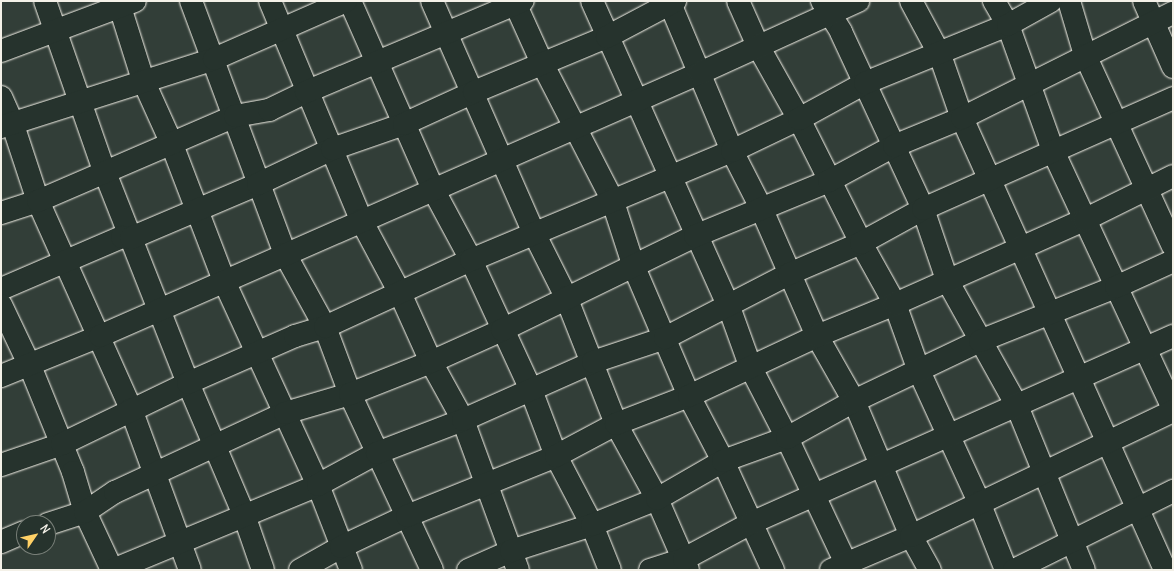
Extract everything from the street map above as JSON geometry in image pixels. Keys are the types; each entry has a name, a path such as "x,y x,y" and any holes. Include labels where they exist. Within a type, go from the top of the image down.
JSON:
{"street":[{"path":"45,1 104,170 188,383 244,514 263,570"},
{"path":"191,1 214,59 258,184 285,254 325,327 350,394 432,570"},
{"path":"270,1 306,92 332,149 361,220 400,293 431,362 463,420 514,560"},
{"path":"7,124 80,103 143,80 214,59 281,31 346,1"},
{"path":"350,1 432,189 471,260 531,390 556,456 592,525 610,570"},
{"path":"432,1 474,92 534,233 566,297 593,362 616,424 657,499 686,564"},
{"path":"592,1 635,100 672,176 696,236 729,307 751,368 787,438 814,496 842,568 1173,409 1053,151 1008,25 994,1"},
{"path":"738,1 758,46 799,119 861,244 895,304 919,371 979,502 1006,570"},
{"path":"1,376 30,366 100,336 502,158 700,73 758,46 826,8 858,1"},
{"path":"911,1 940,55 962,118 992,180 1048,315 1080,379 1165,570"},
{"path":"1,465 62,444 188,383 295,336 325,327 471,260 612,199 732,151 799,119 865,83 940,55 1008,25 1051,1"},
{"path":"1069,1 1085,55 1117,121 1173,246"},
{"path":"1144,1 1173,67"},
{"path":"1,213 38,201 104,170 235,116 269,110 306,92 518,2 542,63 576,126 612,199 634,267 689,396 723,461 773,570"},
{"path":"1,289 66,263 122,237 131,238 258,184 332,149 404,124 474,92 607,37 671,2 732,151 762,210 788,274 817,336 854,401 911,536 930,570"},
{"path":"1,51 128,4 143,80 171,142 224,281 318,485 351,570"},
{"path":"826,8 841,32 923,209 947,280 1017,406 1042,472 1084,570"},
{"path":"56,521 85,512 115,492 285,413 350,394 431,362 502,330 566,297 634,267 696,236 829,181 894,146 962,118 1085,55 1173,13"},
{"path":"1,97 7,124 38,201 100,336 131,410 190,570"},
{"path":"1,305 30,366 62,444 85,512 113,570 244,514 318,485 377,453 463,420 593,362 665,338 729,307 788,274 861,244 923,209 992,180 1117,121 1173,98"},
{"path":"300,570 341,547 407,516 556,456 616,424 689,396 817,336 895,304 1084,220 1173,176"},
{"path":"468,570 514,560 592,525 657,499 723,461 787,438 854,401 980,341 1116,287 1173,261"},
{"path":"650,570 686,564 751,523 814,496 880,465 1080,379 1173,336"},
{"path":"1014,570 1173,491"},
{"path":"1,542 16,535"}]}
